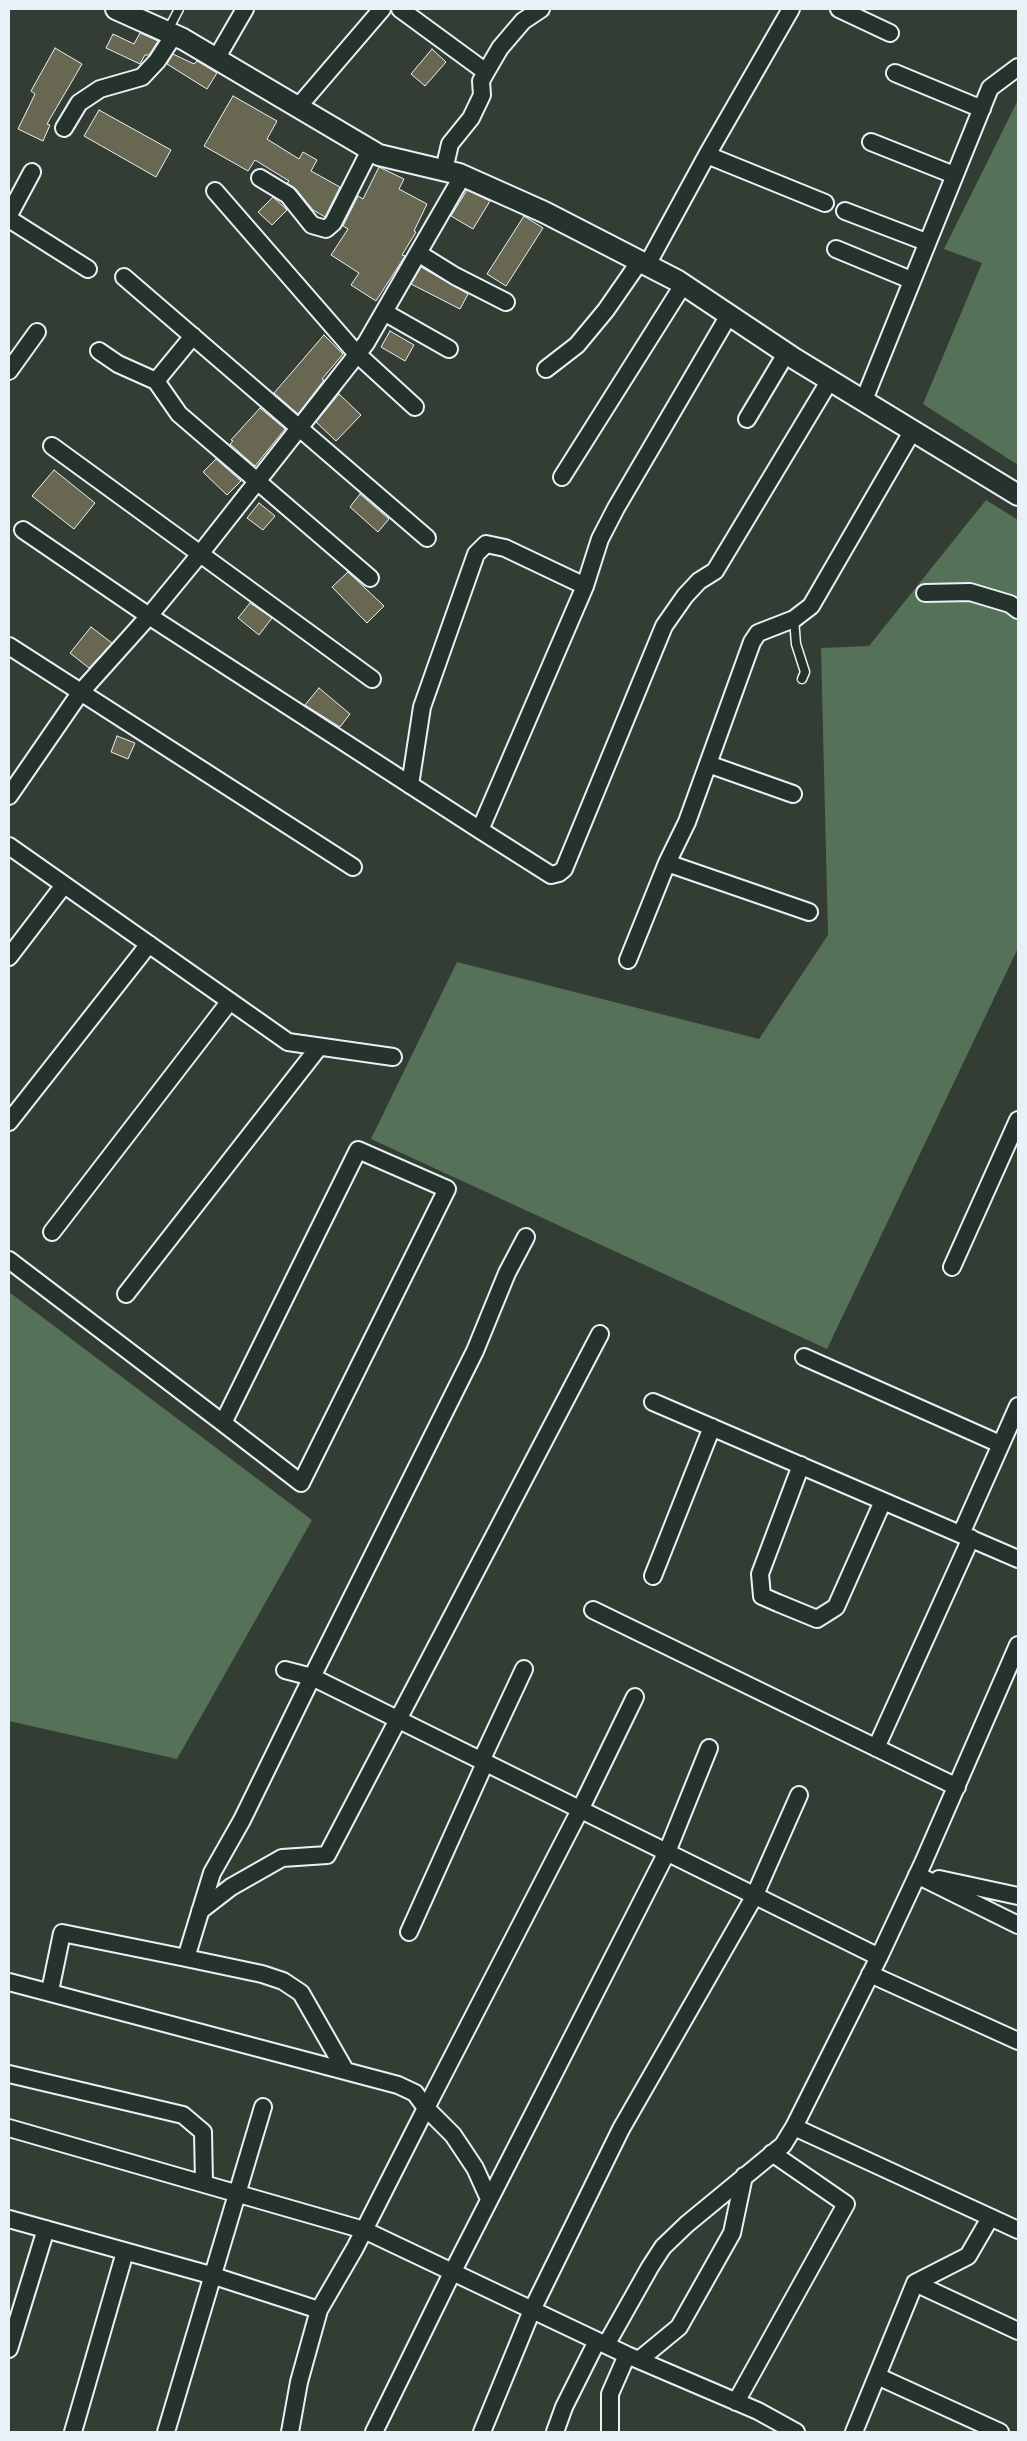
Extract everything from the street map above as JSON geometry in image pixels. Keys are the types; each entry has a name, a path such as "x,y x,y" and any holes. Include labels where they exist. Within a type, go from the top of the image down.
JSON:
{"street":[{"path":"116,9 171,33 379,155 463,176 544,212 643,263 683,285 830,380 1018,495"},
{"path":"216,59 245,9"},
{"path":"298,107 382,9"},
{"path":"400,9 486,72"},
{"path":"444,170 450,144 471,118 482,95 481,81 500,48 523,21 541,9"},
{"path":"546,369 576,345 643,263 790,9"},
{"path":"839,9 890,33"},
{"path":"64,128 79,103 100,89 142,77 157,61 171,33"},
{"path":"864,400 926,242 990,88 1018,67"},
{"path":"896,73 982,109"},
{"path":"871,142 954,175"},
{"path":"260,178 288,195 312,225 326,229 333,222 370,150"},
{"path":"707,155 825,203"},
{"path":"32,172 9,217 88,269"},
{"path":"9,796 80,693 149,616 200,554 366,343 463,176"},
{"path":"215,191 356,354 415,407"},
{"path":"845,211 926,242"},
{"path":"836,250 911,280"},
{"path":"418,253 455,276 506,302"},
{"path":"124,277 427,538"},
{"path":"562,477 683,285"},
{"path":"384,312 449,349"},
{"path":"480,830 585,586 600,539 616,508 729,315"},
{"path":"9,372 37,332"},
{"path":"156,381 194,336"},
{"path":"100,351 118,364 156,381 179,414 370,578"},
{"path":"747,419 787,352"},
{"path":"22,530 149,616 551,874 564,869 664,626 685,596 699,581 715,571 830,380"},
{"path":"628,960 666,863 687,822 752,642 758,633 794,619 811,606 914,430"},
{"path":"52,446 372,679"},
{"path":"410,785 422,707 476,554 486,544 505,548 585,586"},
{"path":"926,593 970,592 1010,604 1018,610"},
{"path":"9,646 352,867"},
{"path":"708,764 793,794"},
{"path":"9,846 288,1042 393,1057"},
{"path":"666,863 809,912"},
{"path":"9,957 64,885"},
{"path":"9,1122 149,944"},
{"path":"52,1232 230,1001"},
{"path":"126,1294 319,1047"},
{"path":"952,1267 1018,1120"},
{"path":"9,1260 301,1483 448,1189 358,1150 223,1423"},
{"path":"186,1958 212,1873 242,1820 475,1351 507,1273 526,1237"},
{"path":"200,1911 231,1887 282,1858 327,1855 600,1334"},
{"path":"804,1357 1000,1444"},
{"path":"653,1402 1018,1559"},
{"path":"876,1748 966,1536 1000,1444 1018,1406"},
{"path":"653,1576 712,1427"},
{"path":"800,1465 760,1574 762,1596 778,1603 817,1619 836,1607 883,1501"},
{"path":"593,1610 957,1786"},
{"path":"555,2432 564,2407 601,2343 663,2247 687,2224 783,2145 794,2127 918,1875 1018,1645"},
{"path":"408,1932 524,1669"},
{"path":"285,1670 312,1677 754,1897 879,1957"},
{"path":"290,2432 299,2382 319,2310 364,2230 580,1810 635,1697"},
{"path":"374,2432 489,2199 666,1852 709,1748"},
{"path":"482,2432 532,2310 621,2129 754,1897 799,1795"},
{"path":"918,1875 1018,1896"},
{"path":"918,1875 1018,1925"},
{"path":"50,1992 62,1933 262,1974 283,1982 301,1993 345,2070"},
{"path":"870,1974 1018,2041"},
{"path":"9,1982 398,2084 415,2093 426,2108 453,2135 475,2168 489,2199"},
{"path":"9,2074 183,2115 203,2132 204,2182"},
{"path":"166,2432 263,2107"},
{"path":"794,2127 1018,2230"},
{"path":"9,2128 204,2182 364,2230 633,2358 736,2402 796,2432"},
{"path":"736,2402 846,2204 772,2153"},
{"path":"610,2432 610,2394 633,2358 679,2327 732,2233 744,2176"},
{"path":"854,2432 915,2283 968,2256 990,2218"},
{"path":"9,2219 214,2276 319,2310"},
{"path":"9,2349 46,2229"},
{"path":"73,2432 125,2252"},
{"path":"915,2283 1018,2331"},
{"path":"877,2376 1000,2432"}],"lane":[{"path":"171,33 178,9"},
{"path":"794,619 796,644 804,672 802,679"}],"green space":[{"path":"1018,100 1018,465 923,404 982,263 944,249"},
{"path":"986,500 1018,520 1018,948 827,1349 371,1139 457,962 759,1039 828,935 821,648 869,646"},
{"path":"9,1292 312,1520 177,1759 9,1721"}],"building":[{"path":"140,33 158,41 149,55 145,55 140,64 106,48 113,34 134,44"},
{"path":"55,48 82,64 47,124 50,125 43,141 18,129 35,94 31,91"},
{"path":"432,49 446,62 425,86 411,74"},
{"path":"173,54 194,64 197,61 217,73 207,89 167,64"},
{"path":"233,96 277,121 267,139 299,159 303,152 317,160 311,171 340,187 325,217 313,210 296,189 287,183 289,181 255,160 248,171 204,146"},
{"path":"99,110 171,150 156,177 84,136"},
{"path":"379,167 404,179 399,189 427,204 414,231 416,232 402,255 405,256 376,301 351,285 359,273 331,255 348,229 343,226 358,196 363,199"},
{"path":"467,190 490,201 473,229 451,216"},
{"path":"273,197 287,210 272,225 258,212"},
{"path":"524,216 543,228 506,286 487,274"},
{"path":"421,267 468,294 460,309 411,284"},
{"path":"390,331 414,345 405,361 381,347"},
{"path":"324,335 343,354 322,379 324,380 298,414 274,393"},
{"path":"339,394 361,415 336,441 316,422"},
{"path":"260,408 285,429 255,466 230,444 233,441 231,440"},
{"path":"216,459 241,481 227,495 203,472"},
{"path":"54,470 95,503 74,529 32,496"},
{"path":"360,494 389,519 378,532 350,507"},
{"path":"259,503 275,516 263,530 247,518"},
{"path":"348,572 384,606 367,623 332,587"},
{"path":"250,603 272,618 259,635 238,618"},
{"path":"91,627 112,643 89,668 70,653"},
{"path":"319,688 350,714 340,727 305,705"},
{"path":"117,736 135,743 128,759 111,752"}]}
